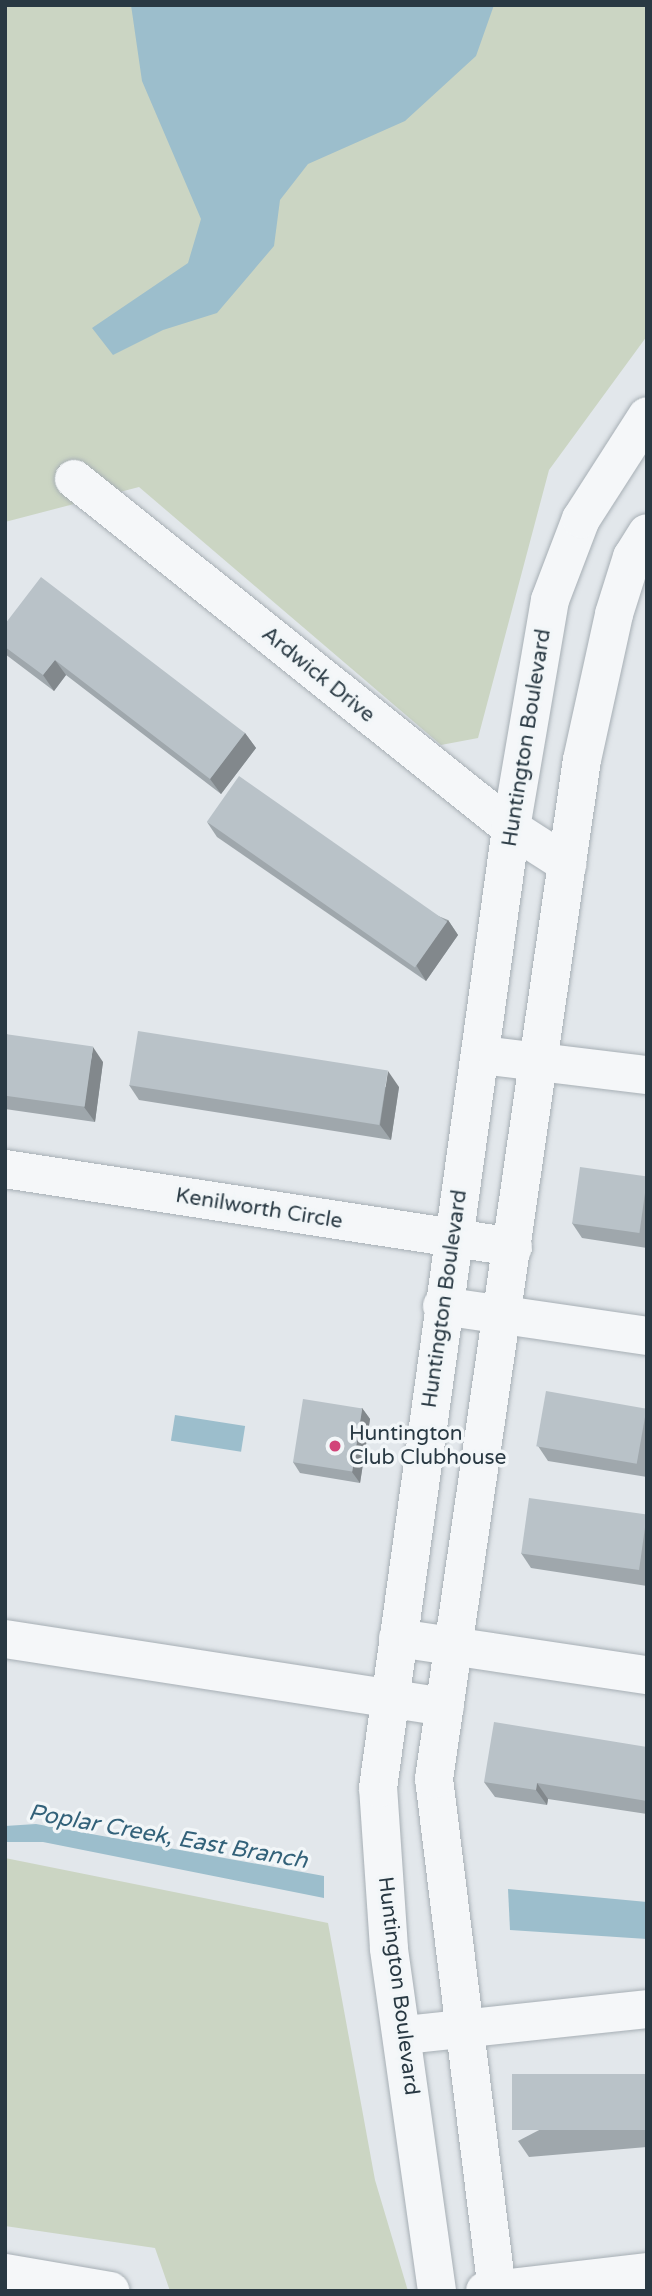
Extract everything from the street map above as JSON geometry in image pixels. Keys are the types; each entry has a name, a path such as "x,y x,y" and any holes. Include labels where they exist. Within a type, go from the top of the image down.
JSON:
{"street":[{"name":"Huntington Boulevard","path":"437,2291 404,2035 389,1948 378,1788 442,1306 481,1055 511,828 550,600 581,519 647,416"},
{"name":"Ardwick Drive","path":"74,479 511,828 567,864"},
{"path":"647,533 632,557 614,614 582,761 455,1646 433,1779 493,2290 647,2272"},
{"path":"481,1055 647,1075"},
{"name":"Kenilworth Circle","path":"5,1169 513,1248"},
{"path":"442,1306 647,1336"},
{"path":"398,1638 647,1675"},
{"path":"5,1639 445,1707"},
{"path":"404,2035 647,2009"},
{"path":"5,2273 110,2291"}],"green space":[{"path":"5,5 647,5 647,336 549,470 478,738 441,745 139,487 5,522"},
{"path":"5,1858 328,1923 375,2180 408,2291 170,2291 155,2248 5,2226"}],"water":[{"path":"131,5 494,5 476,56 405,121 308,164 280,200 274,246 217,313 163,330 113,355 92,328 188,263 201,219 142,81"},
{"path":"175,1415 245,1426 241,1452 171,1441"},
{"path":"36,1824 324,1876 324,1898 43,1842 5,1842 5,1826"},
{"path":"508,1889 647,1902 647,1939 510,1930"}],"building":[{"path":"41,577 245,733 210,779 55,660 43,675 5,647 5,624"},
{"path":"239,776 447,922 415,968 207,822"},
{"path":"138,1031 388,1071 379,1125 129,1085"},
{"path":"5,1034 93,1046 85,1107 5,1096"},
{"path":"580,1167 647,1176 639,1233 572,1223"},
{"path":"546,1391 646,1409 637,1464 536,1446"},
{"name":"Huntington Club Clubhouse","path":"303,1399 362,1408 352,1472 293,1462"},
{"path":"529,1498 647,1515 639,1570 521,1553"},
{"path":"494,1722 647,1747 647,1801 537,1783 536,1790 484,1782"},
{"path":"512,2074 647,2074 647,2130 512,2130"}],"place":[{"name":"Huntington Club Clubhouse","path":"335,1446"}],"water label":[{"name":"Poplar Creek, East Branch","path":"168,1837"}]}
